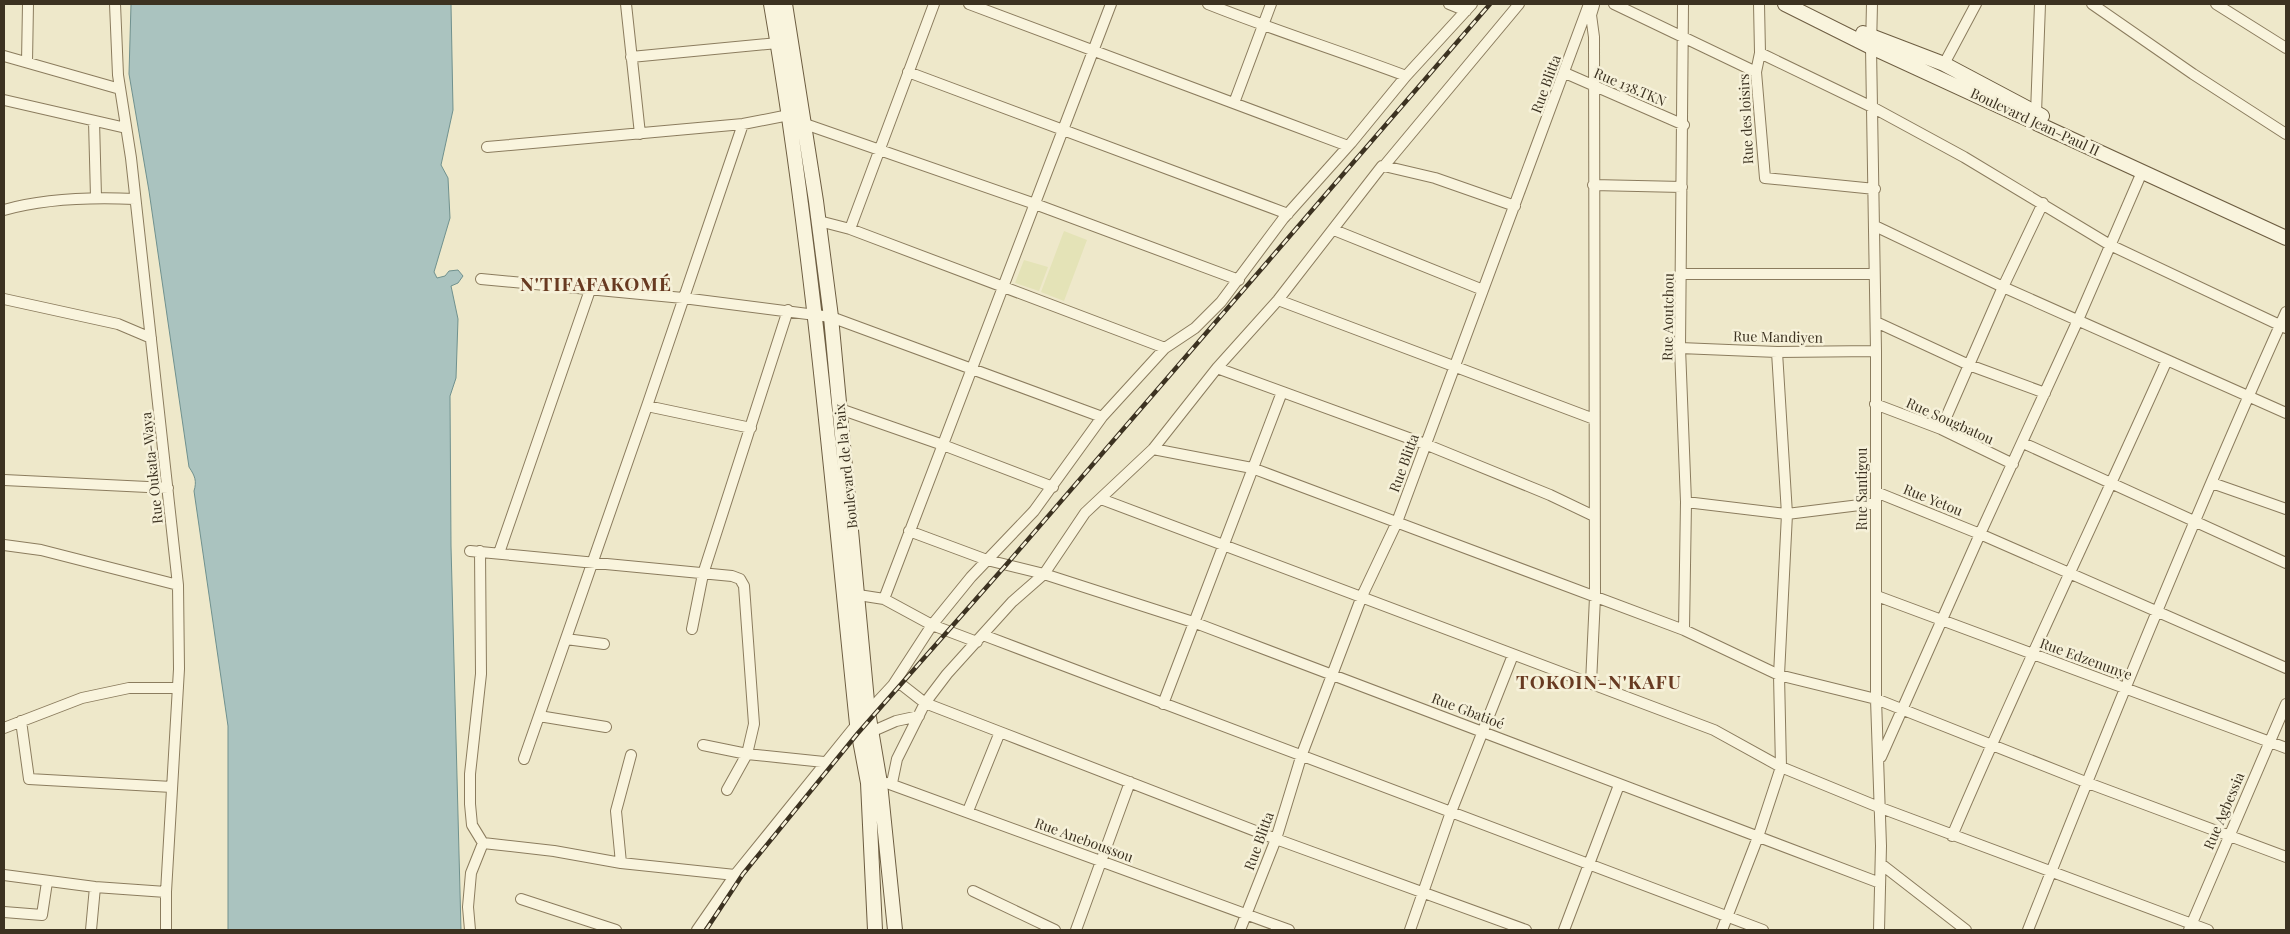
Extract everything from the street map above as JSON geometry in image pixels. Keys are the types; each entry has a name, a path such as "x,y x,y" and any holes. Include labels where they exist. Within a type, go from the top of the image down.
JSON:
{"main road":[{"name":"Boulevard de la Paix","path":"771,4 789,115 816,314 843,595 880,783 895,930"},
{"name":"Boulevard de la Paix","path":"785,4 805,124 831,316 858,594 867,722"},
{"name":"Boulevard Jean-Paul II","path":"1785,4 1872,42 2142,172 2286,238"},
{"name":"Boulevard Jean-Paul II","path":"1803,4 1872,42 1944,64 2036,113 2286,234"},
{"name":"Boulevard de la Paix","path":"875,930 873,908 880,783"},
{"path":"873,908 892,906"}],"street":[{"path":"27,62 28,4"},
{"name":"Rue Oukata-Waya","path":"115,4 120,88 135,199 178,585 178,688 166,892 166,930"},
{"path":"626,4 640,134"},
{"path":"850,228 934,4"},
{"path":"969,4 1348,146"},
{"path":"884,599 1111,4"},
{"path":"1208,4 1263,26 1406,76"},
{"path":"1234,103 1271,4"},
{"path":"1450,4 1469,7"},
{"path":"880,783 897,760 925,703 947,674 1012,602 1044,574 1085,513 1153,449 1217,368 1278,300 1382,166 1384,166 1519,4"},
{"name":"Rue Blitta","path":"1240,930 1276,839 1302,754 1362,596 1397,522 1589,4"},
{"path":"1591,683 1595,596 1594,37 1591,15 1594,4"},
{"path":"1614,4 1756,72"},
{"name":"Rue Aoutchou","path":"1683,4 1684,125 1680,348 1686,502 1684,630"},
{"name":"Rue des loisirs","path":"1759,4 1760,53 1756,72 1763,173 1765,178 1875,189"},
{"name":"Rue Santigou","path":"1872,4 1876,322 1876,699 1881,808 1879,930"},
{"path":"1944,64 1976,4"},
{"path":"2036,113 2040,4"},
{"path":"2092,4 2193,74 2286,134"},
{"path":"2216,4 2286,48"},
{"path":"696,930 735,875 824,762 867,722 932,625 987,560 1030,516 1053,487 1102,417 1165,348 1195,328 1239,280 1288,214 1406,76 1469,7"},
{"path":"631,57 778,43"},
{"path":"1760,53 1872,107 2043,203 2110,245 2283,327"},
{"path":"4,57 120,88"},
{"path":"908,72 1288,214"},
{"name":"Rue 138.TKN","path":"1565,73 1684,125"},
{"path":"4,100 126,128"},
{"path":"487,147 743,124 789,115"},
{"path":"94,121 96,197"},
{"path":"524,759 594,562 743,124"},
{"path":"805,124 1035,204 1239,280"},
{"path":"1384,166 1435,178 1515,206"},
{"path":"1880,760 1980,534 2078,320 2142,172"},
{"path":"1593,185 1682,187"},
{"path":"4,210 33,203 96,197 135,199"},
{"path":"1941,430 2003,287 2043,203"},
{"path":"819,221 850,228 1165,348"},
{"path":"1875,226 2003,287 2286,414"},
{"path":"1334,230 1483,290"},
{"path":"1682,274 1874,274"},
{"path":"481,279 683,298 831,316 1102,417"},
{"path":"499,553 590,290"},
{"path":"4,300 118,324 151,338"},
{"path":"1278,300 1594,419"},
{"path":"692,629 703,574 788,310"},
{"path":"2028,930 2157,610 2248,396 2283,327 2286,312"},
{"path":"1876,322 1969,365 2045,393"},
{"name":"Rue Mandiyen","path":"1680,348 1776,352 1876,351"},
{"path":"1722,930 1758,837 1781,768 1779,675 1788,514 1776,352"},
{"path":"1952,836 1991,744 2112,484 2167,360"},
{"path":"1217,368 1426,444 1543,492 1594,516"},
{"path":"1163,704 1222,545 1282,392"},
{"name":"Rue Sougbatou","path":"1875,404 1941,430 2012,464"},
{"path":"647,406 751,428"},
{"path":"840,409 943,445 1053,487"},
{"path":"2023,443 2286,563"},
{"path":"1153,449 1252,468 1684,630 1779,675 1876,699 2286,857"},
{"path":"4,480 168,488"},
{"path":"2212,483 2286,509"},
{"name":"Rue Yetou","path":"1876,492 1980,534 2286,668"},
{"path":"1101,499 1714,730 1781,768 2190,927 2208,930"},
{"path":"1686,502 1788,514 1876,503"},
{"name":"Rue Gbatioé","path":"909,531 987,560 1044,574 1194,622 1880,883"},
{"path":"4,545 41,550 178,585"},
{"path":"483,843 472,825 470,804 470,774 481,674 475,551 736,577 744,586 754,711 752,735 747,754 727,790"},
{"path":"843,595 858,594 884,599 932,625 980,639 1302,754 1764,930"},
{"name":"Rue Edzenunye","path":"1877,596 2286,748"},
{"path":"566,639 604,644"},
{"path":"1410,930 1451,812 1513,655"},
{"path":"893,685 902,685 925,703 1276,839 1526,930"},
{"path":"4,728 82,698 130,688 178,688"},
{"name":"Rue Agbessia","path":"2190,927 2286,704"},
{"path":"539,716 606,727"},
{"path":"867,722 896,721 919,716"},
{"path":"22,721 29,779 172,787"},
{"path":"968,811 1000,732"},
{"path":"703,745 747,754 824,762"},
{"path":"622,864 616,811 631,755"},
{"path":"1076,930 1130,782"},
{"name":"Rue Aneboussou","path":"880,783 968,811 1289,930"},
{"path":"1564,930 1619,785"},
{"path":"483,843 554,851 622,864 735,875"},
{"path":"470,930 468,907 471,873 483,843"},
{"path":"1881,864 1966,930"},
{"path":"4,876 95,887 166,892"},
{"path":"4,912 42,915 47,882"},
{"path":"91,930 95,887"},
{"path":"973,892 1055,930"},
{"path":"521,899 616,930"}],"green space":[{"path":"1064,231 1087,240 1064,301 1041,292"},
{"path":"1024,260 1048,267 1039,291 1015,283"}],"water":[{"path":"131,4 451,4 453,110 441,165 448,178 450,218 434,272 437,278 445,276 449,271 458,270 463,276 458,283 451,286 458,319 456,378 450,396 451,546 461,930 228,930 228,726 194,491 195,481 189,467 149,191 129,74"}],"railway":[{"path":"706,930 743,874 858,733 1006,565 1490,4"}],"district":[{"name":"N'TIFAFAKOMÉ","path":"596,284"},
{"name":"TOKOIN-N'KAFU","path":"1599,682"}]}
